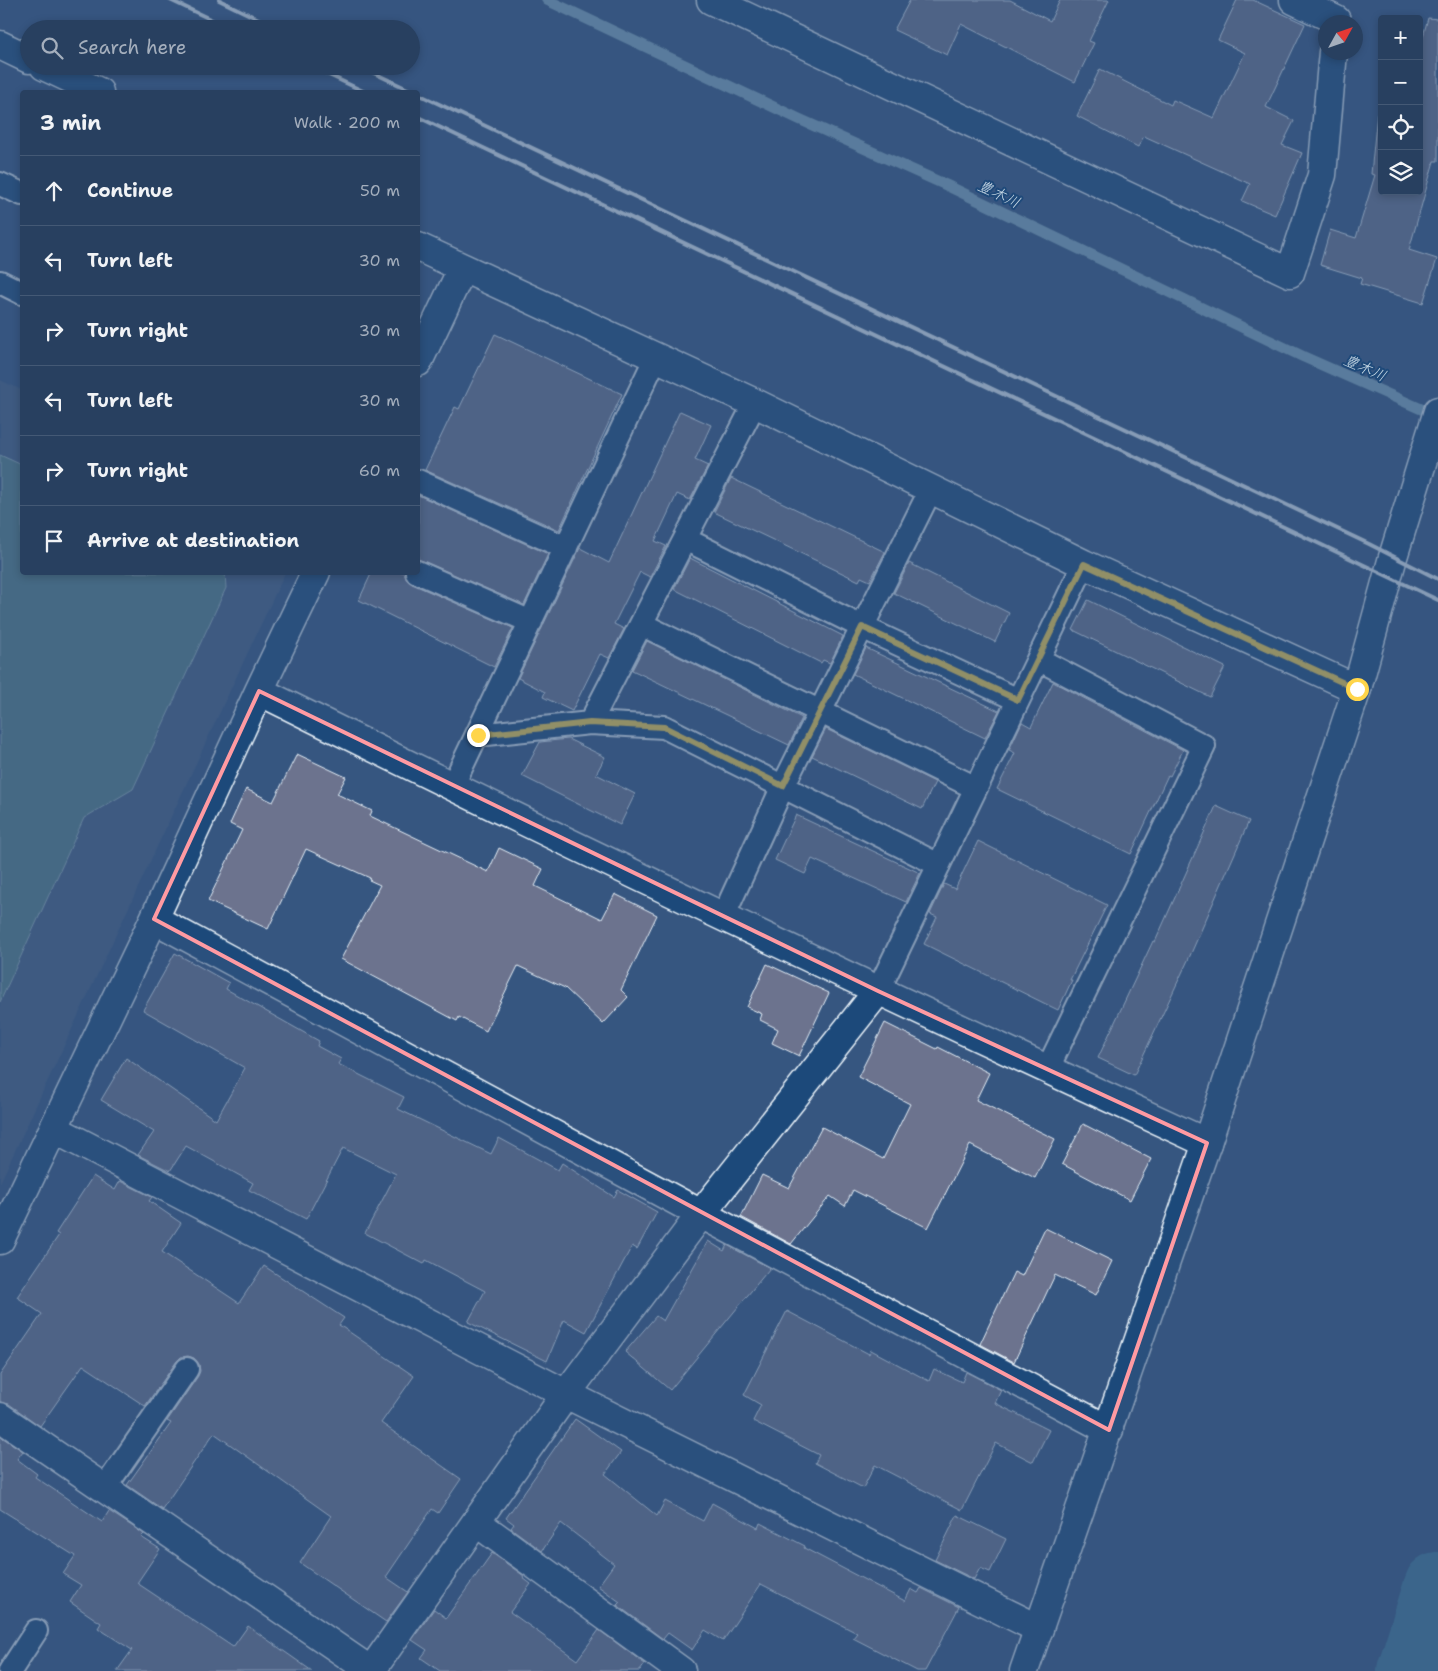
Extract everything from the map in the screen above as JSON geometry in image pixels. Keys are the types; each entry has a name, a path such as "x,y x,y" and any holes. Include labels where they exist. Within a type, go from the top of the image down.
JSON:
{"street":[{"path":"711,0 1290,273 1322,175 1332,60"},
{"path":"1294,0 1336,14"},
{"path":"0,45 20,55"},
{"path":"63,75 96,90"},
{"path":"420,248 755,403 1084,564 1357,689"},
{"path":"420,358 462,269"},
{"path":"1024,1671 1207,1143 1357,689 1390,566 1438,410"},
{"path":"0,1240 154,919 315,575"},
{"path":"259,691 452,787 878,991 1207,1143"},
{"path":"154,919 700,1214 1108,1430"},
{"path":"0,1417 371,1671 566,1394 700,1214 878,991"},
{"path":"54,1129 566,1394 1039,1629"},
{"path":"476,1522 681,1671"}],"lane":[{"path":"0,184 20,193"},
{"path":"0,282 20,292"},
{"path":"452,787 656,358"},
{"path":"590,723 755,403"},
{"path":"420,482 566,548"},
{"path":"723,917 783,786 931,489"},
{"path":"684,539 862,627 1018,700"},
{"path":"878,991 1084,564"},
{"path":"420,573 531,622"},
{"path":"641,624 976,788"},
{"path":"1038,659 1204,746 1048,1070"},
{"path":"478,735 590,723 664,727 939,865"},
{"path":"104,1489 187,1369"},
{"path":"10,1671 36,1631"}],"highlighted area":[{"path":"259,691 878,991 1207,1143 1109,1430 154,919"}],"shaded area":[{"path":"0,380 20,389 20,575 284,575 0,1183"}],"green space":[{"path":"0,455 20,464 20,575 225,575 226,588 133,789 84,818 0,1002"}],"building":[{"path":"910,0 1010,0 1050,21 1060,0 1109,0 1089,41 1094,43 1075,82 961,24 947,55 894,30"},
{"path":"1237,0 1253,0 1305,24 1266,107 1294,121 1282,145 1302,153 1275,215 1242,201 1250,184 1144,136 1138,147 1077,116 1100,69 1171,105 1173,100 1214,118 1245,53 1218,40"},
{"path":"1428,18 1438,19 1438,161 1434,161 1409,250 1437,259 1423,303 1360,284 1362,278 1320,265 1330,230 1356,238 1375,175 1371,174 1377,113 1378,195 1423,195 1423,36"},
{"path":"495,334 622,394 559,530 425,470 455,407 459,409"},
{"path":"680,411 711,425 695,460 708,466 690,500 677,494 655,541 666,546 650,577 640,572 614,624 624,629 609,658 600,654 572,711 543,697 545,692 518,678 580,548 609,563"},
{"path":"731,478 885,552 870,581 861,577 859,581 714,512"},
{"path":"420,496 548,554 524,605 420,560"},
{"path":"690,558 843,636 830,663 823,660 821,663 674,589"},
{"path":"909,563 1009,613 995,642 894,593"},
{"path":"371,575 405,575 406,579 412,584 513,628 494,667 359,600"},
{"path":"1088,600 1225,667 1210,697 1073,630"},
{"path":"647,641 802,718 789,745 632,670"},
{"path":"866,648 999,711 985,738 853,674"},
{"path":"1053,682 1183,750 1170,776 1168,775 1131,854 997,789 1015,753 1009,750 1022,722 1031,727"},
{"path":"826,729 935,782 922,809 812,756"},
{"path":"568,739 605,757 596,774 635,794 620,825 522,776 540,742"},
{"path":"297,754 346,777 337,794 372,811 370,816 488,872 499,848 543,869 535,886 602,919 615,894 657,915 621,990 628,997 603,1024 565,988 518,966 486,1031 459,1017 457,1021 341,959 380,885 369,880 370,878 306,849 268,929 208,901 242,830 230,824 246,789 273,802"},
{"path":"1216,806 1249,821 1189,958 1134,1075 1098,1058 1153,941 1155,942"},
{"path":"796,815 920,873 906,902 812,859 805,874 775,860"},
{"path":"978,841 1107,905 1070,980 1072,980 1058,1010 924,944 937,917 930,914 944,884 955,889"},
{"path":"175,953 229,983 226,989 319,1041 317,1046 341,1059 338,1064 404,1097 398,1109 491,1154 499,1138 558,1170 562,1163 614,1197 618,1190 657,1212 637,1249 632,1246 586,1332 564,1320 547,1361 468,1322 485,1291 426,1260 424,1264 365,1233 396,1174 343,1148 306,1219 249,1190 253,1183 186,1146 170,1171 138,1155 154,1132 101,1100 126,1058 216,1120 245,1068 143,1010"},
{"path":"767,964 829,993 799,1056 772,1043 778,1029 760,1020 762,1014 747,1007"},
{"path":"885,1023 989,1073 976,1100 1055,1139 1035,1178 970,1145 928,1228 853,1190 845,1206 830,1196 791,1244 741,1217 762,1175 789,1188 822,1127 883,1159 910,1104 858,1077"},
{"path":"1083,1124 1151,1159 1130,1200 1062,1164"},
{"path":"93,1176 115,1190 120,1181 152,1197 149,1201 181,1223 162,1252 239,1303 264,1266 344,1318 339,1325 414,1376 381,1423 461,1479 438,1513 432,1509 386,1577 408,1592 386,1622 300,1563 331,1516 214,1433 162,1509 127,1485 171,1423 167,1421 198,1376 200,1371 199,1364 194,1358 188,1356 181,1357 145,1406 83,1365 40,1426 9,1404 0,1402 0,1375 42,1314 17,1297 59,1235 56,1233"},
{"path":"1045,1228 1112,1261 1096,1295 1055,1275 1014,1362 980,1344 1014,1272 1022,1276"},
{"path":"708,1241 724,1251 727,1245 770,1268 670,1390 625,1352 656,1316 663,1321"},
{"path":"787,1311 869,1354 871,1350 929,1381 934,1369 962,1382 966,1372 1001,1390 995,1403 1049,1430 1033,1462 996,1443 962,1510 875,1465 863,1488 815,1463 819,1455 753,1421 761,1405 744,1395"},
{"path":"575,1419 621,1452 605,1474 657,1516 665,1501 703,1521 712,1503 758,1528 760,1523 905,1601 911,1589 918,1593 921,1588 959,1607 925,1671 917,1671 853,1638 857,1633 761,1584 723,1641 705,1630 692,1650 668,1633 663,1639 617,1605 620,1602 598,1586 614,1564 561,1523 542,1551 511,1528 514,1524 506,1518"},
{"path":"0,1436 23,1451 17,1459 37,1474 35,1477 102,1522 109,1511 144,1534 141,1537 160,1549 137,1583 233,1647 248,1626 312,1671 117,1671 132,1650 98,1628 101,1623 70,1602 81,1585 63,1574 75,1556 0,1509"},
{"path":"957,1515 1006,1539 990,1572 980,1568 974,1579 935,1560"},
{"path":"492,1553 524,1576 523,1578 531,1584 510,1612 577,1660 599,1630 645,1664 640,1671 440,1671 421,1658 427,1650 412,1640 434,1609 446,1618"}],"waterway":[{"name":"豊木川","path":"547,0 799,119 946,185 1304,357 1437,416"},
{"path":"1411,1671 1438,1586"}],"railway":[{"path":"170,0 212,20"},
{"path":"219,0 260,20"},
{"path":"329,75 361,90"},
{"path":"378,75 410,90"},
{"path":"420,95 1369,544 1438,579"},
{"path":"420,118 1438,600"}],"route":[{"path":"478,735 590,723 664,727 783,786 862,627 1018,700 1084,564 1357,689"}]}
